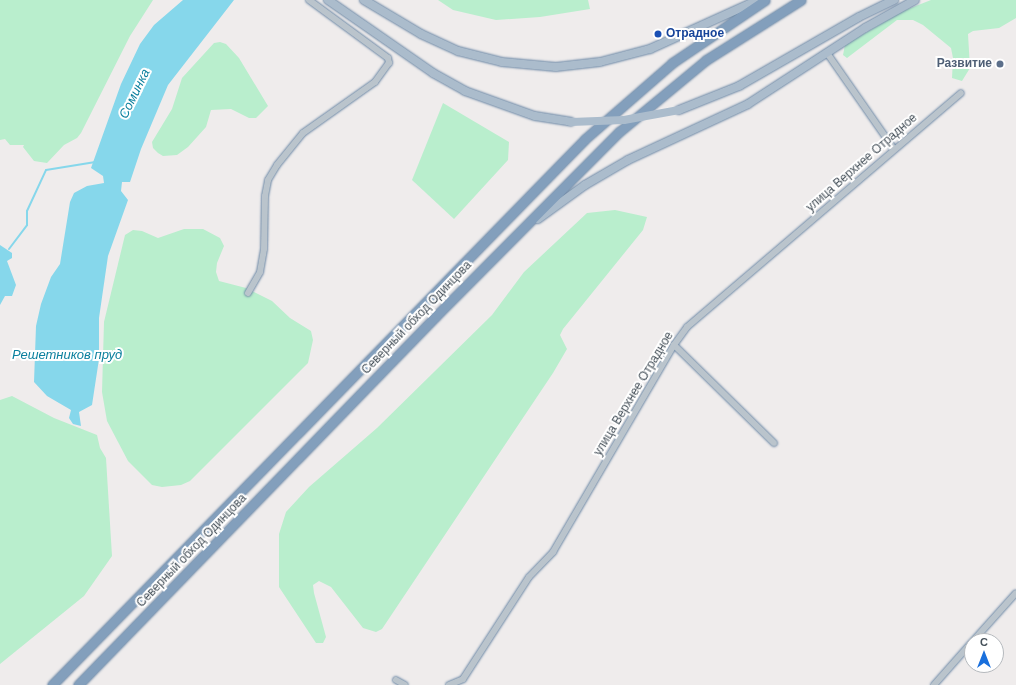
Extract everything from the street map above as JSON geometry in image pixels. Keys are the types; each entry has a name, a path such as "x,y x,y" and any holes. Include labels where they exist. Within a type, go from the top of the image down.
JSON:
{"highway":[{"name":"Северный обход Одинцова","path":"52,685 596,129 672,63 765,0"},
{"name":"Северный обход Одинцова","path":"78,685 487,264 640,113 729,44 801,0"}],"main road":[{"path":"328,0 432,73 465,91 535,116 572,122 624,120 679,110 739,86 859,17 894,0"},
{"path":"364,0 445,46 479,57 524,66 556,67 617,58 650,49 758,0"},
{"path":"487,264 544,213 590,182 628,160 748,104 827,53 915,0"}],"street":[{"path":"248,293 260,272 264,249 265,196 268,180 277,165 304,134 375,82 389,63 388,58 309,0"},
{"path":"827,53 894,149"},
{"name":"улица Верхнее Отрадное","path":"449,685 463,679 529,577 553,552 674,345 702,313 961,93"},
{"path":"674,345 774,443"},
{"path":"980,633 1016,593"},
{"path":"934,685 964,651"},
{"path":"396,680 405,685"}],"green space":[{"path":"0,0 153,0 130,36 81,133 77,138 64,145 47,163 34,161 23,147 24,145 10,145 5,139 0,140"},
{"path":"438,0 588,0 590,9 540,17 496,20 453,10"},
{"path":"931,0 1016,0 1016,18 999,28 973,31 968,34 970,68 962,81 952,78 953,58 951,48 923,25 913,20 897,20 847,58 843,55 845,45 903,11"},
{"path":"220,42 226,44 239,58 268,106 256,118 249,118 231,109 211,110 206,127 188,147 177,155 163,156 153,148 152,142 172,109 182,78 214,43"},
{"path":"443,103 509,142 508,160 454,219 412,180"},
{"path":"615,210 647,217 643,230 563,329 560,335 567,349 553,373 382,629 376,632 363,628 331,587 319,581 313,585 314,593 326,637 323,643 316,643 279,587 279,534 286,512 309,487 377,428 492,315 524,272 587,213"},
{"path":"184,229 203,229 220,238 224,246 217,263 216,272 219,281 246,288 272,301 290,318 311,331 313,340 308,363 190,481 181,485 162,487 152,485 128,461 107,421 102,392 104,322 125,235 133,230 142,231 158,238"},
{"path":"12,396 54,418 97,435 100,448 106,458 112,556 84,596 0,664 0,400"}],"water":[{"name":"Решетников пруд","path":"183,0 234,0 168,85 141,149 130,182 122,182 121,191 128,200 108,256 99,318 99,359 92,405 79,412 81,426 73,424 69,418 71,410 47,396 34,382 36,326 41,304 51,277 60,264 70,202 74,193 87,186 104,183 103,176 91,168 121,84 140,44 154,25"},
{"path":"0,245 12,253 12,258 7,261 16,285 12,296 5,296 0,305"}],"waterway":[{"path":"9,249 27,225 27,211 46,170 95,162"}],"place":[{"name":"Отрадное","path":"658,34"},
{"name":"Развитие","path":"1000,64"}],"water label":[{"name":"Соминка","path":"135,94"}]}
